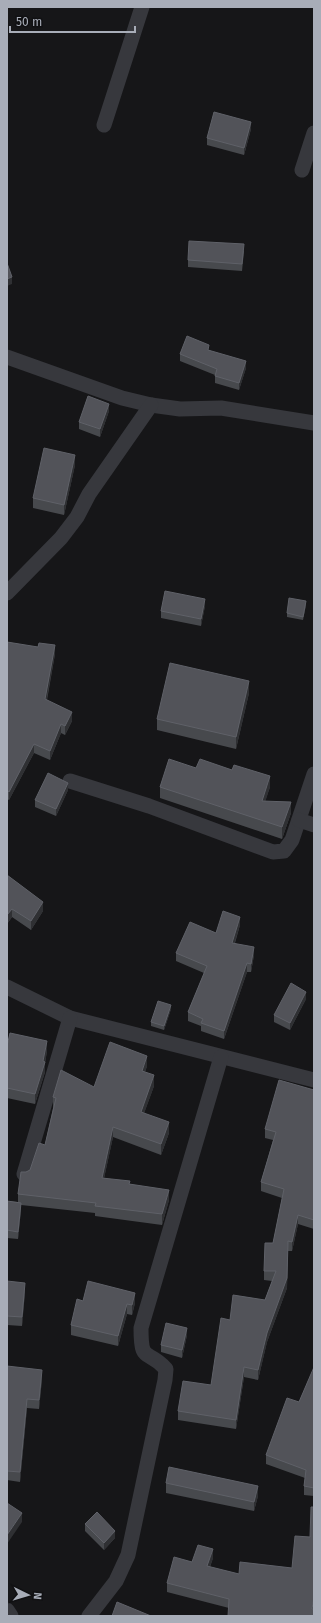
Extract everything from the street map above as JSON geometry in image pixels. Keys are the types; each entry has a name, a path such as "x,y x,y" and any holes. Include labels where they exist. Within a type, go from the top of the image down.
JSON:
{"street":[{"path":"104,125 142,7"},
{"path":"302,170 314,133"},
{"path":"7,357 122,398 151,405 180,409 221,408 314,423"},
{"path":"7,593 61,538 77,517 89,494 151,405"},
{"path":"70,781 149,806 273,852 284,851 292,840 314,774"},
{"path":"299,820 314,825"},
{"path":"7,987 70,1018 314,1080"},
{"path":"24,1174 70,1018"},
{"path":"89,1616 116,1581 128,1555 165,1380 166,1369 161,1363 144,1353 141,1346 140,1328 221,1057"},
{"path":"7,1610 11,1616"}],"building":[{"path":"214,112 251,122 244,148 207,138"},
{"path":"189,241 244,244 242,264 188,260"},
{"path":"7,263 12,277 7,279"},
{"path":"187,336 209,345 208,350 246,361 239,383 215,376 217,369 180,354"},
{"path":"88,396 109,404 100,429 79,422"},
{"path":"44,448 75,455 64,505 33,498"},
{"path":"165,591 205,599 201,619 161,611"},
{"path":"289,598 306,601 303,617 287,613"},
{"path":"7,642 38,647 39,643 55,645 45,699 72,712 65,726 61,724 50,751 34,744 9,792 7,790"},
{"path":"170,663 249,681 236,737 157,719"},
{"path":"169,759 196,768 200,759 232,770 234,765 270,776 262,801 291,802 282,827 160,787"},
{"path":"48,773 68,783 56,809 35,800"},
{"path":"7,875 43,902 31,921 12,909 7,915"},
{"path":"223,911 240,917 232,943 254,947 251,964 247,963 224,1031 201,1023 203,1019 188,1012 207,966 176,953 190,922 216,933"},
{"path":"291,983 306,992 290,1023 274,1015"},
{"path":"158,1001 171,1005 164,1026 151,1022"},
{"path":"10,1033 47,1041 43,1061 45,1062 35,1094 7,1088 7,1046"},
{"path":"110,1042 147,1056 142,1071 154,1075 141,1112 169,1122 161,1144 113,1127 102,1178 130,1181 129,1184 169,1190 162,1214 95,1206 96,1203 18,1194 21,1172 30,1170 39,1143 45,1145 56,1098 53,1097 61,1070 94,1087"},
{"path":"279,1080 314,1090 314,1220 298,1215 292,1242 288,1241 287,1278 267,1333 258,1370 244,1367 236,1420 178,1411 183,1381 211,1385 221,1318 230,1320 233,1295 265,1300 276,1271 264,1271 265,1243 273,1243 284,1189 261,1182 276,1132 265,1129"},
{"path":"7,1201 21,1203 18,1232 7,1230"},
{"path":"7,1281 25,1283 22,1317 7,1316"},
{"path":"88,1281 135,1293 132,1305 127,1304 118,1336 71,1325 77,1299 83,1301"},
{"path":"166,1323 187,1328 182,1350 161,1345"},
{"path":"7,1366 42,1370 39,1400 27,1399 20,1472 7,1471"},
{"path":"314,1367 314,1488 304,1486 306,1470 266,1455 287,1398 299,1402"},
{"path":"169,1467 258,1486 254,1502 166,1483"},
{"path":"7,1503 22,1513 7,1535"},
{"path":"311,1507 314,1507 314,1597 312,1609 314,1609 314,1616 228,1616 229,1599 167,1583 174,1557 192,1562 198,1545 213,1549 207,1566 239,1574 240,1562 292,1568 295,1536 310,1537"},
{"path":"97,1512 115,1531 104,1543 85,1524"},
{"path":"117,1602 151,1616 112,1616"}]}
